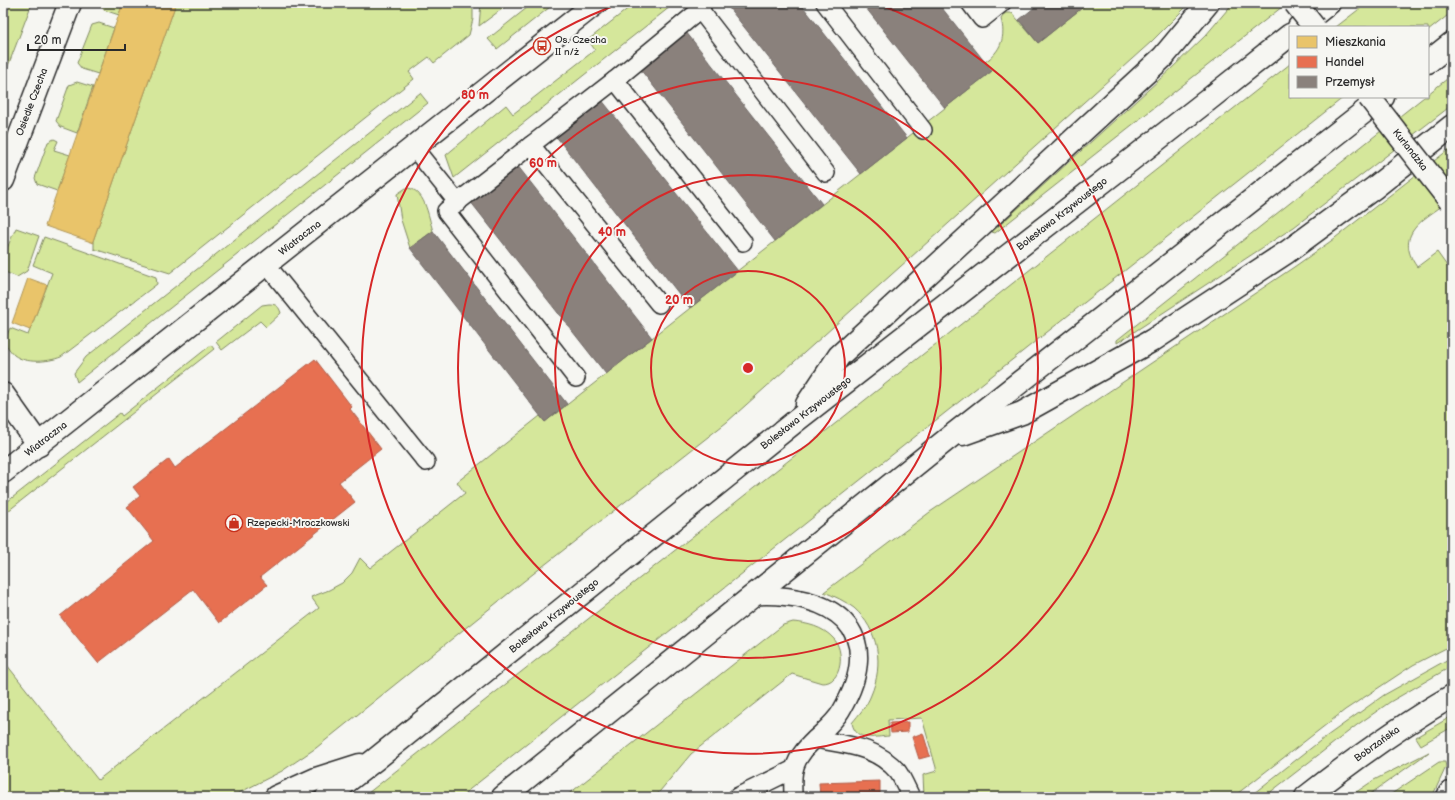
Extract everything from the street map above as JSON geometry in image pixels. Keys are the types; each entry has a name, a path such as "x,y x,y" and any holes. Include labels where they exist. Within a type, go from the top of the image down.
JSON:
{"main road":[{"name":"Osiedle Czecha","path":"3,180 70,3"},
{"name":"Wiatraczna","path":"3,472 596,3"},
{"path":"796,420 840,356 1163,56 1208,3"},
{"path":"1296,3 1313,26"},
{"path":"1300,26 1329,3"},
{"name":"Bolesława Krzywoustego","path":"327,797 796,420 1208,100 1289,35"},
{"path":"1429,61 1452,42"},
{"name":"Kurlandzka","path":"1370,98 1451,202"},
{"path":"503,797 945,441 1382,98"},
{"path":"945,441 1022,413 1154,340 1286,252 1374,188 1452,126"},
{"path":"3,394 38,445"},
{"name":"Bobrzańska","path":"1306,797 1383,738 1416,716 1452,696"},
{"path":"276,797 316,779 376,759"}],"lane":[{"path":"825,3 923,130"},
{"path":"970,3 982,19 1002,3"},
{"path":"576,378 446,211 615,80 701,7 826,173"},
{"path":"615,80 743,242"},
{"path":"531,145 659,304"},
{"path":"414,148 458,203"},
{"path":"266,264 426,462"},
{"path":"753,596 781,596 817,603 840,616 847,622 854,636 858,662 854,685 841,712 804,750 794,769 793,797"},
{"path":"815,739 854,746 879,754 898,773 911,797"},
{"path":"738,797 794,769"}],"green space":[{"path":"3,3 32,3 3,79"},
{"path":"100,3 123,3 119,15 104,10"},
{"path":"176,3 473,3 473,19 469,35 434,63 429,57 409,72 414,79 170,273 94,249 93,241"},
{"path":"481,3 510,3 479,26"},
{"path":"533,3 555,3 497,49 488,39"},
{"path":"635,3 675,3 454,178 446,155 506,105 513,114 595,50 588,40"},
{"path":"1088,3 1190,3 1151,42 727,422 524,581 316,748 282,771 231,797 3,797 3,660 98,780 319,608 311,597 342,583 352,573 360,558 370,568 465,493 457,482 540,416 545,422 992,71 985,62 995,53 1001,43 1003,32 1001,19 1005,13 1012,13 1038,43"},
{"path":"1233,3 1287,3 995,233 992,232 1171,69 1206,35"},
{"path":"1367,3 1452,3 1452,12 1429,30 1429,26 1337,26"},
{"path":"99,23 114,28 98,74 82,69 77,63 92,25"},
{"path":"1289,65 1289,98 1343,98 460,797 363,797"},
{"path":"1452,75 1452,105 1294,227 1117,343 1117,340 1423,98 1429,98 1429,93"},
{"path":"77,82 93,87 77,133 61,127 56,121 69,85"},
{"path":"420,93 428,103 77,382 74,373 86,357"},
{"path":"54,139 58,141 54,150 70,155 57,191 37,184 35,178 48,142"},
{"path":"1452,147 1452,199 1423,220 1416,227 1410,235 1408,244 1410,255 1417,267 1437,252 1452,273 1452,645 1413,665 1345,710 1233,797 924,797 923,775 937,771 922,718 888,720 889,736 866,737 857,733 854,729 852,723 863,710 875,684 878,660 877,648 869,627 854,608 836,597 824,592 930,512 1331,241"},
{"path":"406,188 412,189 422,198 433,231 410,248 401,220 397,194"},
{"path":"16,228 39,236 27,271 17,277 5,272 4,267 5,256"},
{"path":"44,237 156,277 157,284 61,357 44,361 31,361 14,355 4,342 10,328 28,335 52,273 33,265"},
{"path":"269,304 277,306 281,313 266,327 260,321 222,350 216,342 262,305"},
{"path":"211,345 214,349 3,515 3,505 120,413 122,416"},
{"path":"793,622 804,623 820,628 829,634 837,643 840,665 838,672 829,682 822,683 792,674 691,754 655,797 565,797 783,625"},
{"path":"1452,657 1452,666 1390,702 1357,725 1264,797 1249,797 1320,741 1384,695"},
{"path":"1452,716 1452,727 1421,745 1416,737"},
{"path":"1429,752 1366,797 1349,797 1374,780"},
{"path":"1439,762 1445,762 1446,767 1432,797 1387,797"}],"building: Mieszkania":[{"path":"123,3 176,3 93,241 94,243 45,226"},
{"path":"28,278 47,285 30,330 12,323"}],"building: Handel":[{"name":"Rzepecki-Mroczkowski","path":"315,359 352,407 350,409 381,449 339,482 355,502 260,577 267,585 219,623 193,589 98,663 60,616 154,541 127,507 140,496 133,487 169,459 175,468"},
{"path":"908,722 908,732 891,733 890,723"},
{"path":"923,733 930,756 919,759 912,737"},
{"path":"880,781 880,797 820,797 819,783"}],"building: Przemysł":[{"path":"725,3 800,3 907,138 861,174"},
{"path":"862,3 938,3 992,71 945,108"},
{"path":"1040,3 1088,3 1038,43 1019,20"},
{"path":"686,32 822,204 775,241 640,69"},
{"path":"601,99 738,271 690,308 555,135"},
{"path":"517,165 652,338 606,374 470,201"},
{"path":"433,231 567,404 545,422 410,248"}],"place":[{"name":"Os. Czecha II n/ż","path":"542,46"},
{"name":"Rzepecki-Mroczkowski","path":"234,523"}]}
